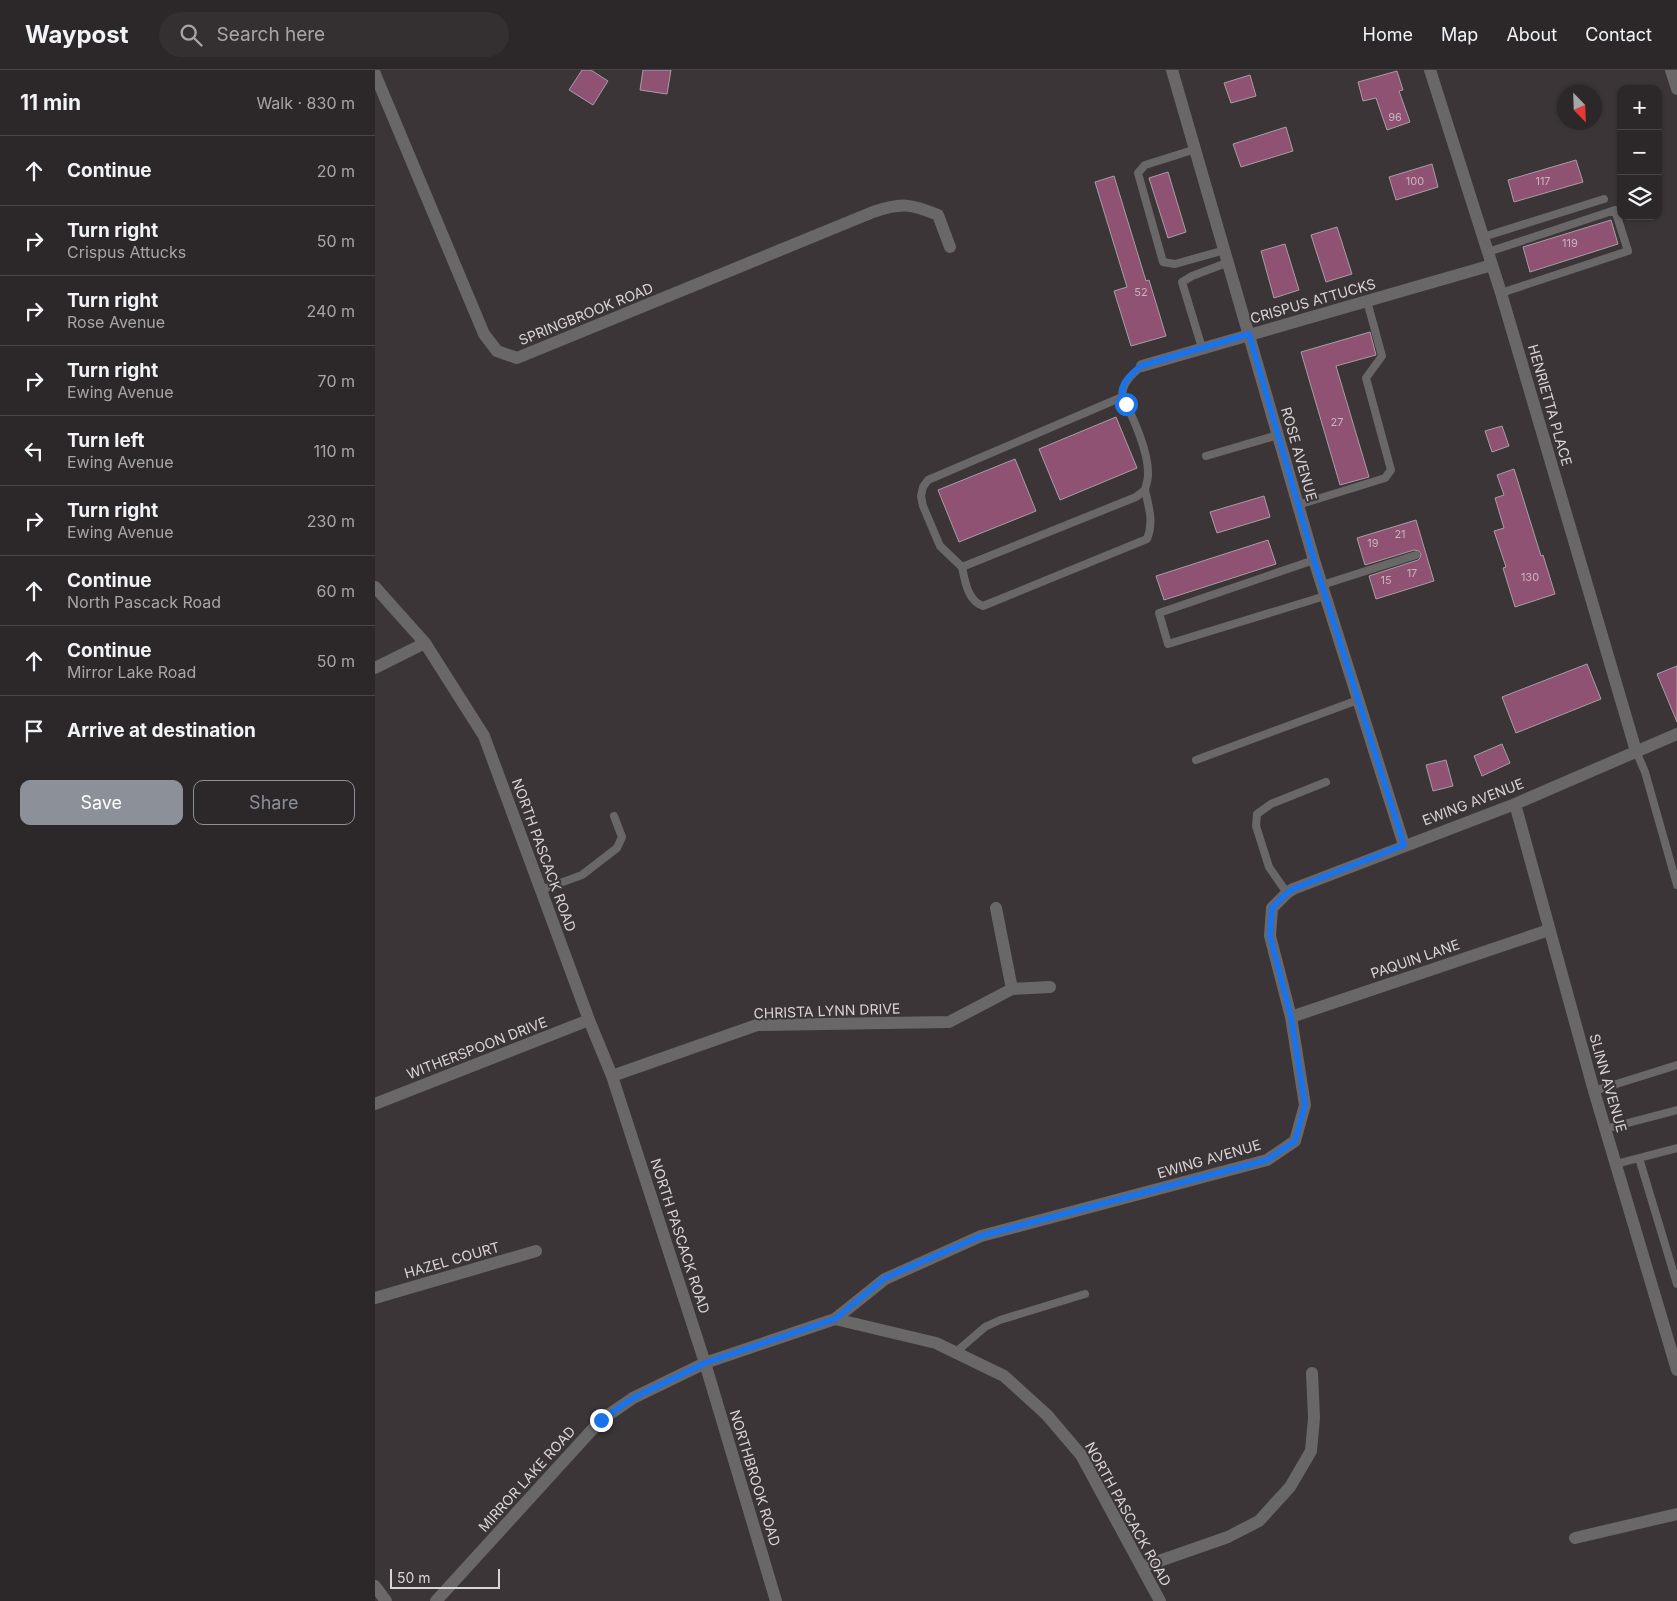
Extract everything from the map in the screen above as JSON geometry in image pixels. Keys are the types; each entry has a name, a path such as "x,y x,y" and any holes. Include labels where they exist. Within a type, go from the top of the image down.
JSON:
{"street":[{"name":"ROSE AVENUE","path":"1172,70 1314,560 1404,845"},
{"name":"HENRIETTA PLACE","path":"1430,70 1501,293 1636,751"},
{"name":"SPRINGBROOK ROAD","path":"375,74 484,334 497,351 517,358 894,205 916,206 939,215 950,247"},
{"name":"CRISPUS ATTUCKS","path":"1141,366 1492,265"},
{"name":"NORTH PASCACK ROAD","path":"375,587 425,643 484,736 589,1020 613,1076 705,1363"},
{"path":"375,668 425,643"},
{"name":"EWING AVENUE","path":"835,1319 885,1278 981,1236 1267,1160 1295,1141 1305,1105 1291,1017 1270,936 1272,908 1293,889 1515,804 1636,751 1676,737"},
{"name":"SLINN AVENUE","path":"1515,804 1594,1091 1677,1370"},
{"path":"995,908 1013,989"},
{"name":"PAQUIN LANE","path":"1291,1017 1549,930"},
{"name":"CHRISTA LYNN DRIVE","path":"613,1076 757,1025 949,1022 1013,989 1050,987"},
{"name":"WITHERSPOON DRIVE","path":"375,1104 589,1020"},
{"name":"HAZEL COURT","path":"375,1298 536,1251"},
{"name":"NORTH PASCACK ROAD","path":"835,1319 937,1343 1004,1376 1047,1415 1081,1455 1160,1601"},
{"path":"705,1363 835,1319"},
{"name":"MIRROR LAKE ROAD","path":"436,1601 601,1420 633,1398 705,1363"},
{"name":"NORTHBROOK ROAD","path":"705,1363 776,1601"},
{"path":"1142,1567 1228,1537 1259,1521 1290,1487 1311,1451 1314,1418 1312,1373"},
{"path":"1575,1538 1677,1514"},
{"path":"375,1586 386,1601"}],"lane":[{"path":"1196,150 1145,165 1138,173 1163,262 1175,264 1227,256"},
{"path":"1483,237 1604,198"},
{"path":"1488,252 1615,210 1623,235 1628,251 1501,293"},
{"path":"1202,348 1182,282 1227,256"},
{"path":"1298,505 1385,478 1391,470 1366,378 1382,356 1367,301"},
{"path":"1121,397 928,480 923,487 921,496 923,506 940,546 962,567 970,596 978,604 983,606 1147,539 1152,520 1145,490 1148,476 1147,460 1136,429 1121,397 1122,387 1130,375 1141,366"},
{"path":"1207,456 1278,435"},
{"path":"962,567 1136,497 1145,490"},
{"path":"1314,560 1159,613 1168,644 1324,590 1416,555"},
{"path":"1196,760 1358,700"},
{"path":"1636,751 1645,772 1677,884"},
{"path":"1287,893 1269,867 1256,826 1257,814 1271,804 1326,782"},
{"path":"541,890 582,876 617,848 622,837 614,816"},
{"path":"1594,1091 1677,1065"},
{"path":"1605,1129 1677,1110"},
{"path":"1615,1164 1677,1148"},
{"path":"1639,1158 1677,1284"},
{"path":"956,1352 985,1326 1085,1294"}],"building":[{"path":"582,70 591,70 608,81 593,105 569,90"},
{"path":"643,70 671,70 667,94 640,90"},
{"path":"1397,71 1403,90 1399,91 1410,122 1387,130 1376,98 1363,101 1358,82"},
{"path":"1250,75 1256,96 1231,103 1224,83"},
{"path":"1286,127 1293,151 1241,167 1233,144"},
{"path":"1576,160 1583,182 1514,202 1508,180"},
{"path":"1432,164 1438,187 1396,200 1389,177"},
{"path":"1168,172 1186,232 1168,238 1149,178"},
{"path":"1114,176 1146,281 1149,280 1166,336 1131,346 1114,291 1127,287 1095,182"},
{"path":"1611,220 1618,244 1530,272 1523,247"},
{"path":"1337,227 1352,274 1326,282 1311,235"},
{"path":"1285,244 1299,290 1274,298 1261,251"},
{"path":"1370,332 1376,355 1336,366 1369,477 1340,485 1301,352"},
{"path":"1116,417 1137,468 1060,500 1039,449"},
{"path":"1502,426 1509,446 1492,452 1485,431"},
{"path":"1015,459 1036,511 959,542 938,490"},
{"path":"1514,469 1555,594 1515,607 1503,568 1506,567 1494,531 1504,528 1495,498 1504,495 1497,475"},
{"path":"1264,496 1270,517 1217,533 1210,512"},
{"path":"1416,520 1434,581 1376,599 1369,576 1418,560 1421,554 1419,551 1414,550 1365,565 1357,538"},
{"path":"1268,540 1276,564 1164,600 1156,576"},
{"path":"1587,664 1601,699 1516,733 1502,697"},
{"path":"1677,666 1677,722 1657,674"},
{"path":"1502,744 1510,763 1482,776 1474,756"},
{"path":"1446,760 1453,786 1433,791 1426,765"}],"route":[{"path":"601,1420 633,1398 705,1363 835,1319 885,1278 981,1236 1267,1160 1295,1141 1305,1105 1291,1017 1270,936 1272,908 1293,889 1404,845 1314,560 1249,334 1141,366 1130,375 1122,387 1121,397 1126,404"}]}
